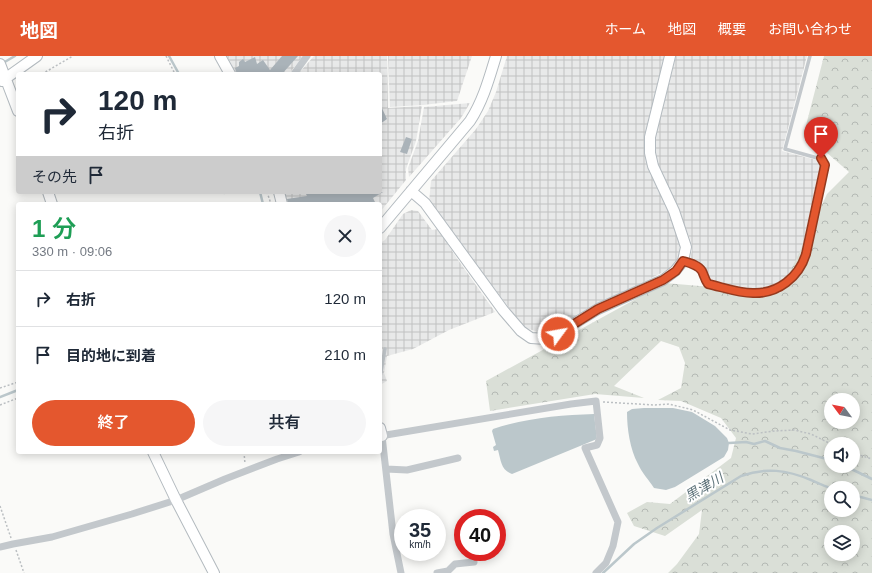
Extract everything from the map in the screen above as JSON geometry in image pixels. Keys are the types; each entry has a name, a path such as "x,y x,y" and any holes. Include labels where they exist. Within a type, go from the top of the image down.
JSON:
{"street":[{"path":"3,80 37,56"},
{"path":"220,56 229,72"},
{"path":"295,72 307,56"},
{"path":"382,226 470,122 478,109 484,94 496,56"},
{"path":"411,192 425,202 502,310 520,331 531,338 546,338 558,334 598,309 663,280 676,271 683,261 686,247 674,211 653,166 650,152 650,137 670,56"},
{"path":"0,64 3,80 16,107"},
{"path":"382,434 596,401 600,438 597,445 585,448 618,522 609,557 606,563 596,573"},
{"path":"382,441 393,534 401,573"},
{"path":"154,454 214,573"},
{"path":"0,547 52,537 176,500 225,478 292,454"},
{"path":"386,469 407,470 458,458"},
{"path":"437,573 448,570 455,564 474,562"}],"lane":[{"path":"683,261 696,265 702,271 704,279 708,284 752,293 762,293 781,286 790,280 803,262 825,165 821,158 785,149 810,56"},
{"path":"382,366 385,349"}],"path":[{"path":"45,72 72,56"},
{"path":"166,56 174,72"},
{"path":"0,388 16,383"},
{"path":"0,405 16,399"},
{"path":"596,401 655,405 669,404 693,410 730,430 752,434 794,430 811,434 824,440"},
{"path":"244,454 247,471"},
{"path":"860,455 872,459"},
{"path":"0,506 24,573"}],"shaded area":[{"path":"227,56 303,56 291,72 235,72"},
{"path":"314,56 387,56 388,108 422,106 416,141 406,169 406,180 382,210 382,202 287,202 285,194 382,194 382,72 300,72"},
{"path":"388,56 472,56 457,101 390,107"},
{"path":"507,56 666,56 645,140 646,154 671,216 680,243 679,257 671,268 548,331 539,332 525,328 455,239 429,202 431,181 476,129 488,111 496,92"},
{"path":"676,56 807,56 782,151 820,161 822,165 818,175 801,255 791,273 770,287 760,289 744,288 711,281 705,274 702,267 690,258 692,250 691,241 658,165 654,142"},
{"path":"470,103 461,118 409,177 408,168 418,141 424,107"},
{"path":"411,210 418,211 432,230 438,229 495,312 449,330 413,349 387,356 384,373 387,381 382,384 382,242 385,240 403,214"},
{"path":"673,408 692,412 715,426 727,438 729,443 728,450 724,457 675,487 666,490 654,488 641,470 635,458 628,432 627,412 632,409"},
{"path":"594,414 597,439 512,474 504,468 498,450 494,451 493,447 496,445 492,431 493,429 518,422 543,418"}],"green space":[{"path":"824,56 872,56 872,573 668,573 677,564 699,534 702,510 665,536 634,526 627,513 647,502 670,504 731,458 736,438 721,418 681,401 658,400 681,388 685,363 679,347 661,341 614,386 644,398 595,394 490,411 486,381 665,283 780,293 827,194 849,172 804,133"}],"building":[{"path":"282,56 298,56 284,72 236,72 235,68 239,66 239,62 243,59 245,62 255,57 257,64 263,60 270,70"},
{"path":"382,108 387,119 382,123"},
{"path":"406,137 412,139 407,154 400,152"},
{"path":"306,194 380,194 373,198 375,202 288,202 287,199 307,196"}],"waterway":[{"path":"3,63 15,56"},
{"path":"169,56 178,72"},
{"path":"260,194 262,202"},
{"path":"0,397 16,391"},
{"path":"729,443 746,442 754,444 765,441 780,448 824,458"},
{"name":"黒津川","path":"603,573 634,544 741,476 759,471 785,472 824,485"},
{"path":"860,473 872,479"},
{"name":"黒津川","path":"860,497 872,500"}],"route":[{"path":"558,334 598,309 663,280 676,271 683,261 696,265 702,271 704,279 708,284 752,293 762,293 772,290 790,280 797,272 806,254 825,165 821,158"}]}
